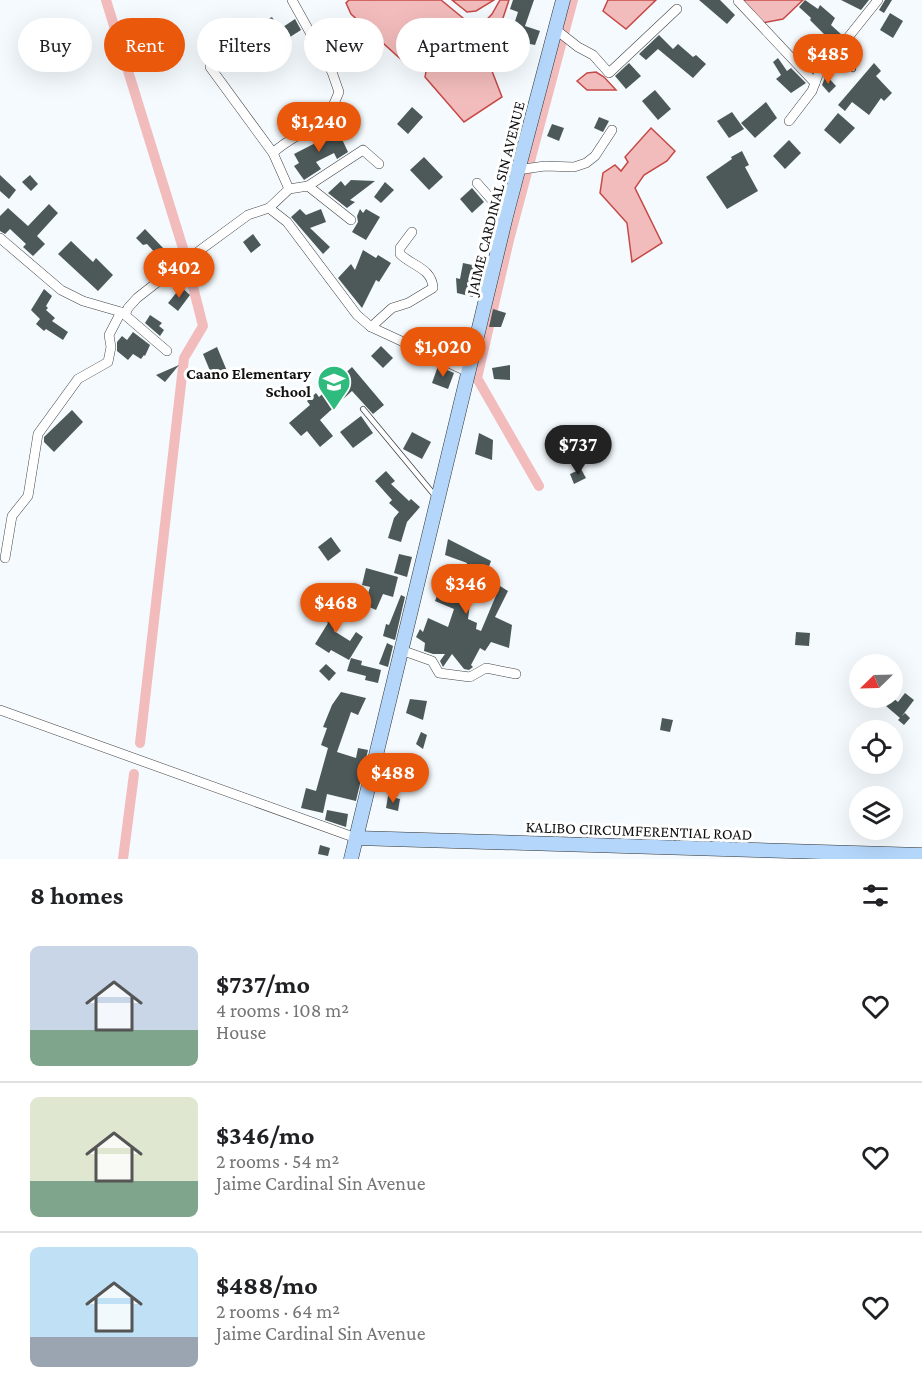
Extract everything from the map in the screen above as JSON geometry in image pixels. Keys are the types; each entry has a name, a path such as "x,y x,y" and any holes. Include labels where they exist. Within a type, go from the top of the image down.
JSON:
{"main road":[{"name":"JAIME CARDINAL SIN AVENUE","path":"351,859 506,216 563,0"},
{"name":"KALIBO CIRCUMFERENTIAL ROAD","path":"356,838 922,855"}],"street":[{"path":"273,153 282,144 323,118 329,112 339,92 332,72 292,0"},
{"path":"789,121 812,91 818,75 878,0"},
{"path":"738,1 815,83"},
{"path":"556,30 593,55 609,73 677,9"},
{"path":"214,72 273,153 289,189"},
{"path":"518,170 545,166 574,167 586,163 595,156 612,130"},
{"path":"5,558 12,516 28,496 38,434 78,379 108,362 111,347 109,335 137,298 248,215 269,208 289,189 308,186 363,150 379,164"},
{"path":"477,183 506,216"},
{"path":"308,186 351,220"},
{"path":"269,208 287,222 357,315 371,327 468,372"},
{"path":"371,327 392,308 408,303 433,288 433,280 428,272 400,254 400,248 412,232"},
{"path":"0,238 61,290 84,301 123,314 167,351"},
{"path":"401,650 432,661 439,673 470,677 486,668 516,674"},
{"path":"0,710 356,838"}],"lane":[{"path":"836,54 853,69"},
{"path":"363,409 438,499"}],"shaded area":[{"path":"349,0 441,0 463,18 396,18 396,55 384,44 384,18 355,18 346,3"},
{"path":"452,0 494,0 476,11 467,12"},
{"path":"500,0 509,0 503,18 488,18"},
{"path":"608,0 656,0 626,29 603,11"},
{"path":"737,0 803,0 783,19 762,23"},
{"path":"426,72 492,72 502,97 464,122 425,77"},
{"path":"596,72 616,90 587,90 577,81 587,73"},
{"path":"651,128 675,151 667,161 644,175 635,188 662,243 632,262 627,223 600,193 603,173 615,165 621,171 628,162 625,157"}],"building":[{"path":"513,0 534,0 528,18 516,18 518,12 510,9"},
{"path":"699,0 720,0 735,15 727,24"},
{"path":"805,0 818,9 820,5 835,18 831,25 842,35 828,51 818,42 825,35 799,7"},
{"path":"841,0 869,0 861,10"},
{"path":"885,0 892,0 884,13 879,10"},
{"path":"890,13 903,21 893,38 880,30"},
{"path":"295,19 301,30 292,36 292,21"},
{"path":"530,28 540,31 535,45 530,44"},
{"path":"659,35 673,49 678,44 693,57 696,55 706,64 693,78 658,49 646,60 639,54"},
{"path":"778,58 787,71 791,68 806,83 791,93 776,79 781,75 773,62"},
{"path":"629,63 641,76 626,89 615,76"},
{"path":"874,63 881,71 876,76 892,93 884,101 881,98 869,115 852,102 845,111 838,105"},
{"path":"826,75 836,86 829,93 822,85"},
{"path":"655,90 671,109 658,120 642,101"},
{"path":"766,102 777,118 755,138 741,123"},
{"path":"412,107 423,117 408,134 397,124"},
{"path":"732,112 744,129 729,138 717,121"},
{"path":"838,113 855,128 840,144 824,130"},
{"path":"599,117 609,121 603,132 594,128"},
{"path":"328,123 338,139 341,137 348,152 337,159 334,153 316,162 321,169 304,180 294,166 299,163 294,154 327,137 322,128"},
{"path":"552,124 564,128 559,141 547,136"},
{"path":"789,140 801,153 785,169 773,156"},
{"path":"742,151 749,165 745,167 758,191 727,209 706,177"},
{"path":"424,157 443,177 429,190 410,170"},
{"path":"0,175 16,190 9,199 0,191"},
{"path":"30,175 38,184 31,191 22,182"},
{"path":"351,180 375,181 350,200 355,202 347,208 328,193 341,181 345,186"},
{"path":"385,182 394,190 381,203 374,197"},
{"path":"472,188 484,202 472,213 460,199"},
{"path":"49,204 58,213 37,236 45,244 33,256 23,247 26,244 10,229 5,234 0,231 0,216 8,208 28,226"},
{"path":"300,209 306,215 321,209 326,222 310,228 330,247 323,254 291,217"},
{"path":"360,209 363,213 366,209 380,217 366,240 352,232 358,222 357,216"},
{"path":"145,229 164,249 157,255 147,244 143,245 136,238"},
{"path":"253,234 261,245 251,253 243,242"},
{"path":"71,241 93,262 96,258 113,275 98,291 58,254"},
{"path":"363,250 391,263 379,282 376,280 362,308 338,278 351,264 355,270"},
{"path":"463,263 477,266 473,297 457,293 456,278 460,279"},
{"path":"181,287 190,295 178,311 168,303"},
{"path":"44,289 52,296 46,310 55,318 52,321 68,332 63,340 46,329 44,331 36,324 40,319 31,310"},
{"path":"493,309 506,313 501,327 489,327"},
{"path":"150,315 162,323 159,326 164,330 160,336 145,323"},
{"path":"133,332 150,345 141,359 133,354 128,360 117,351 117,342 122,336 127,340"},
{"path":"442,336 459,340 455,358 439,351"},
{"path":"381,346 393,358 383,368 371,356"},
{"path":"217,347 227,371 213,378 203,354"},
{"path":"179,365 165,382 156,375"},
{"path":"510,365 510,380 494,379 492,368"},
{"path":"438,366 454,373 448,389 432,383"},
{"path":"352,367 384,405 373,414 352,391 320,420 333,436 320,447 307,431 301,436 289,423 310,405 307,401 316,393 319,397"},
{"path":"72,410 83,422 54,452 44,442 44,437"},
{"path":"361,416 373,433 353,448 340,432"},
{"path":"581,429 588,439 580,445 573,435"},
{"path":"412,432 431,442 422,459 403,449"},
{"path":"479,433 493,440 492,460 475,454"},
{"path":"581,469 586,478 574,484 570,474"},
{"path":"386,471 395,481 391,484 409,501 411,499 420,507 407,522 401,542 388,538 394,518 399,512 389,503 392,500 375,481"},
{"path":"331,537 341,551 328,561 318,547"},
{"path":"448,539 491,561 477,599 471,597 468,619 477,623 476,629 481,631 500,586 508,591 495,617 512,625 509,648 491,642 485,651 480,648 471,665 473,667 469,670 464,669 452,654 443,667 440,661 445,654 424,651 425,643 416,637 420,629 423,632 428,618 448,627 454,609 435,601 440,588 456,596 467,563 445,555"},
{"path":"399,554 412,557 407,577 394,573"},
{"path":"366,568 398,577 393,597 383,594 376,610 367,606 366,600 370,587 362,585"},
{"path":"401,595 405,597 395,640 383,636 386,624 389,625"},
{"path":"328,599 335,605 331,609 343,616 334,631 350,641 356,632 363,637 349,660 331,650 329,653 315,644 328,623 316,613"},
{"path":"796,632 810,633 809,646 795,645"},
{"path":"387,643 393,646 388,667 379,664"},
{"path":"351,658 362,661 361,665 381,670 378,683 365,680 366,676 347,671"},
{"path":"326,664 336,673 329,681 319,671"},
{"path":"341,692 366,698 358,715 351,712 337,752 356,758 358,748 368,750 356,801 327,794 323,813 301,808 306,788 316,791 328,748 321,745 327,728 323,727 332,705"},
{"path":"905,693 914,700 902,716 905,713 910,718 904,725 903,720 898,720 900,718 888,708 903,708"},
{"path":"410,699 427,701 423,720 406,713"},
{"path":"662,718 673,720 670,732 660,730"},
{"path":"421,732 427,735 423,749 416,744"},
{"path":"388,796 400,799 398,811 386,808"},
{"path":"327,810 348,814 346,827 325,820"},
{"path":"320,845 330,848 328,856 318,854"}],"waterway":[{"path":"106,0 186,258"},
{"path":"539,486 477,378 509,240 573,0"},
{"path":"140,743 184,358 203,326 187,263"},
{"path":"123,859 134,774"}],"place":[{"name":"Caano Elementary School","path":"334,411"}]}
